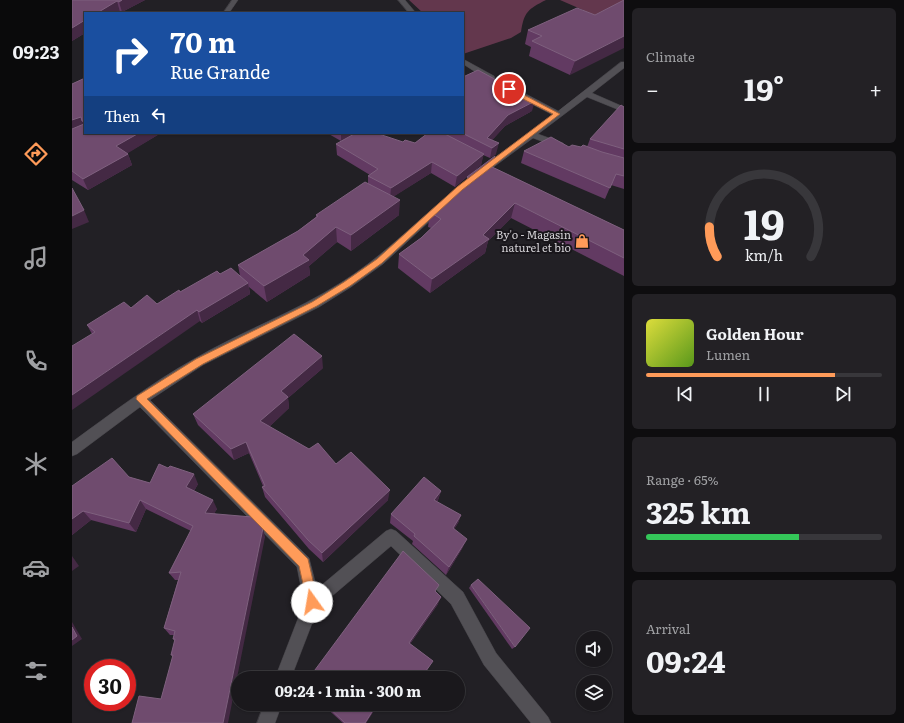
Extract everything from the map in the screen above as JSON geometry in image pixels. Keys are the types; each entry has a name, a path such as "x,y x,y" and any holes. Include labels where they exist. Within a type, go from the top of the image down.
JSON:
{"street":[{"path":"227,12 235,0"},
{"path":"400,0 412,12"},
{"path":"464,62 498,83"},
{"path":"472,179 487,162 531,134 624,64"},
{"path":"516,93 557,114"},
{"path":"586,94 624,110"},
{"path":"531,134 566,147"},
{"path":"72,450 141,399 199,362 314,304 347,284 379,261 450,198"},
{"path":"141,399 304,563 312,602"},
{"path":"286,671 312,602 392,536 457,598 490,659 542,723"},
{"path":"266,723 270,711"}],"shaded area":[{"path":"409,0 546,0 535,6 525,15 521,32 511,38 464,54 464,12 422,12"},
{"path":"560,0 624,0 624,14 590,29 583,10"}],"building":[{"path":"72,0 122,0 119,2 117,1 99,12 84,12 84,21 72,28"},
{"path":"624,0 624,36 575,61 532,41 542,36 528,30 577,8 595,15"},
{"path":"478,70 535,101 508,115 487,138 499,143 492,148 464,134 464,77"},
{"path":"84,78 84,122 82,121 81,117 72,120 72,84"},
{"path":"621,105 624,107 624,149 590,139"},
{"path":"84,124 84,134 137,134 116,146 128,154 83,179 72,171 72,129"},
{"path":"354,134 379,134 403,142 405,140 415,143 427,134 445,134 484,154 457,176 432,162 391,188 368,176 378,169 336,144"},
{"path":"551,137 569,147 572,145 581,147 583,145 624,158 624,176 616,174 610,188 524,151"},
{"path":"495,156 490,166 624,230 624,258 515,203 483,235 489,239 432,279 399,254 421,238 441,219 430,212 470,179 467,177"},
{"path":"365,182 400,200 351,235 336,227 303,255 309,260 264,286 238,265 298,231 318,216 316,215"},
{"path":"72,188 84,210 72,216"},
{"path":"231,268 248,283 199,312 197,310 72,395 72,346 95,332 87,325 124,302 131,308 147,295 157,304 179,290 180,292 217,271 220,274"},
{"path":"294,334 322,356 281,391 288,397 260,421 309,449 318,443 336,464 351,452 390,490 322,553 308,540 262,487 265,486 246,442 231,449 193,414"},
{"path":"112,458 129,477 150,483 159,464 168,468 170,466 194,474 186,487 213,500 205,513 252,517 263,528 234,671 231,671 231,684 223,723 132,723 139,696 161,699 173,655 171,655 175,639 173,639 175,631 164,628 181,572 169,573 193,526 140,500 129,523 83,511 72,519 72,486"},
{"path":"424,477 441,491 434,500 461,515 453,528 467,539 449,567 414,536 415,534 391,514"},
{"path":"403,551 439,585 435,591 441,597 409,643 433,661 426,671 314,671"},
{"path":"478,579 530,628 515,647 471,585"},
{"path":"72,627 77,636 72,640"},
{"path":"332,711 373,711 365,723 345,723"}],"place":[{"name":"By'o - Magasin naturel et bio","path":"582,241"}],"route":[{"path":"312,602 304,563 141,399 199,362 263,331 314,304 347,284 379,261 490,164 557,114 509,89"}]}
